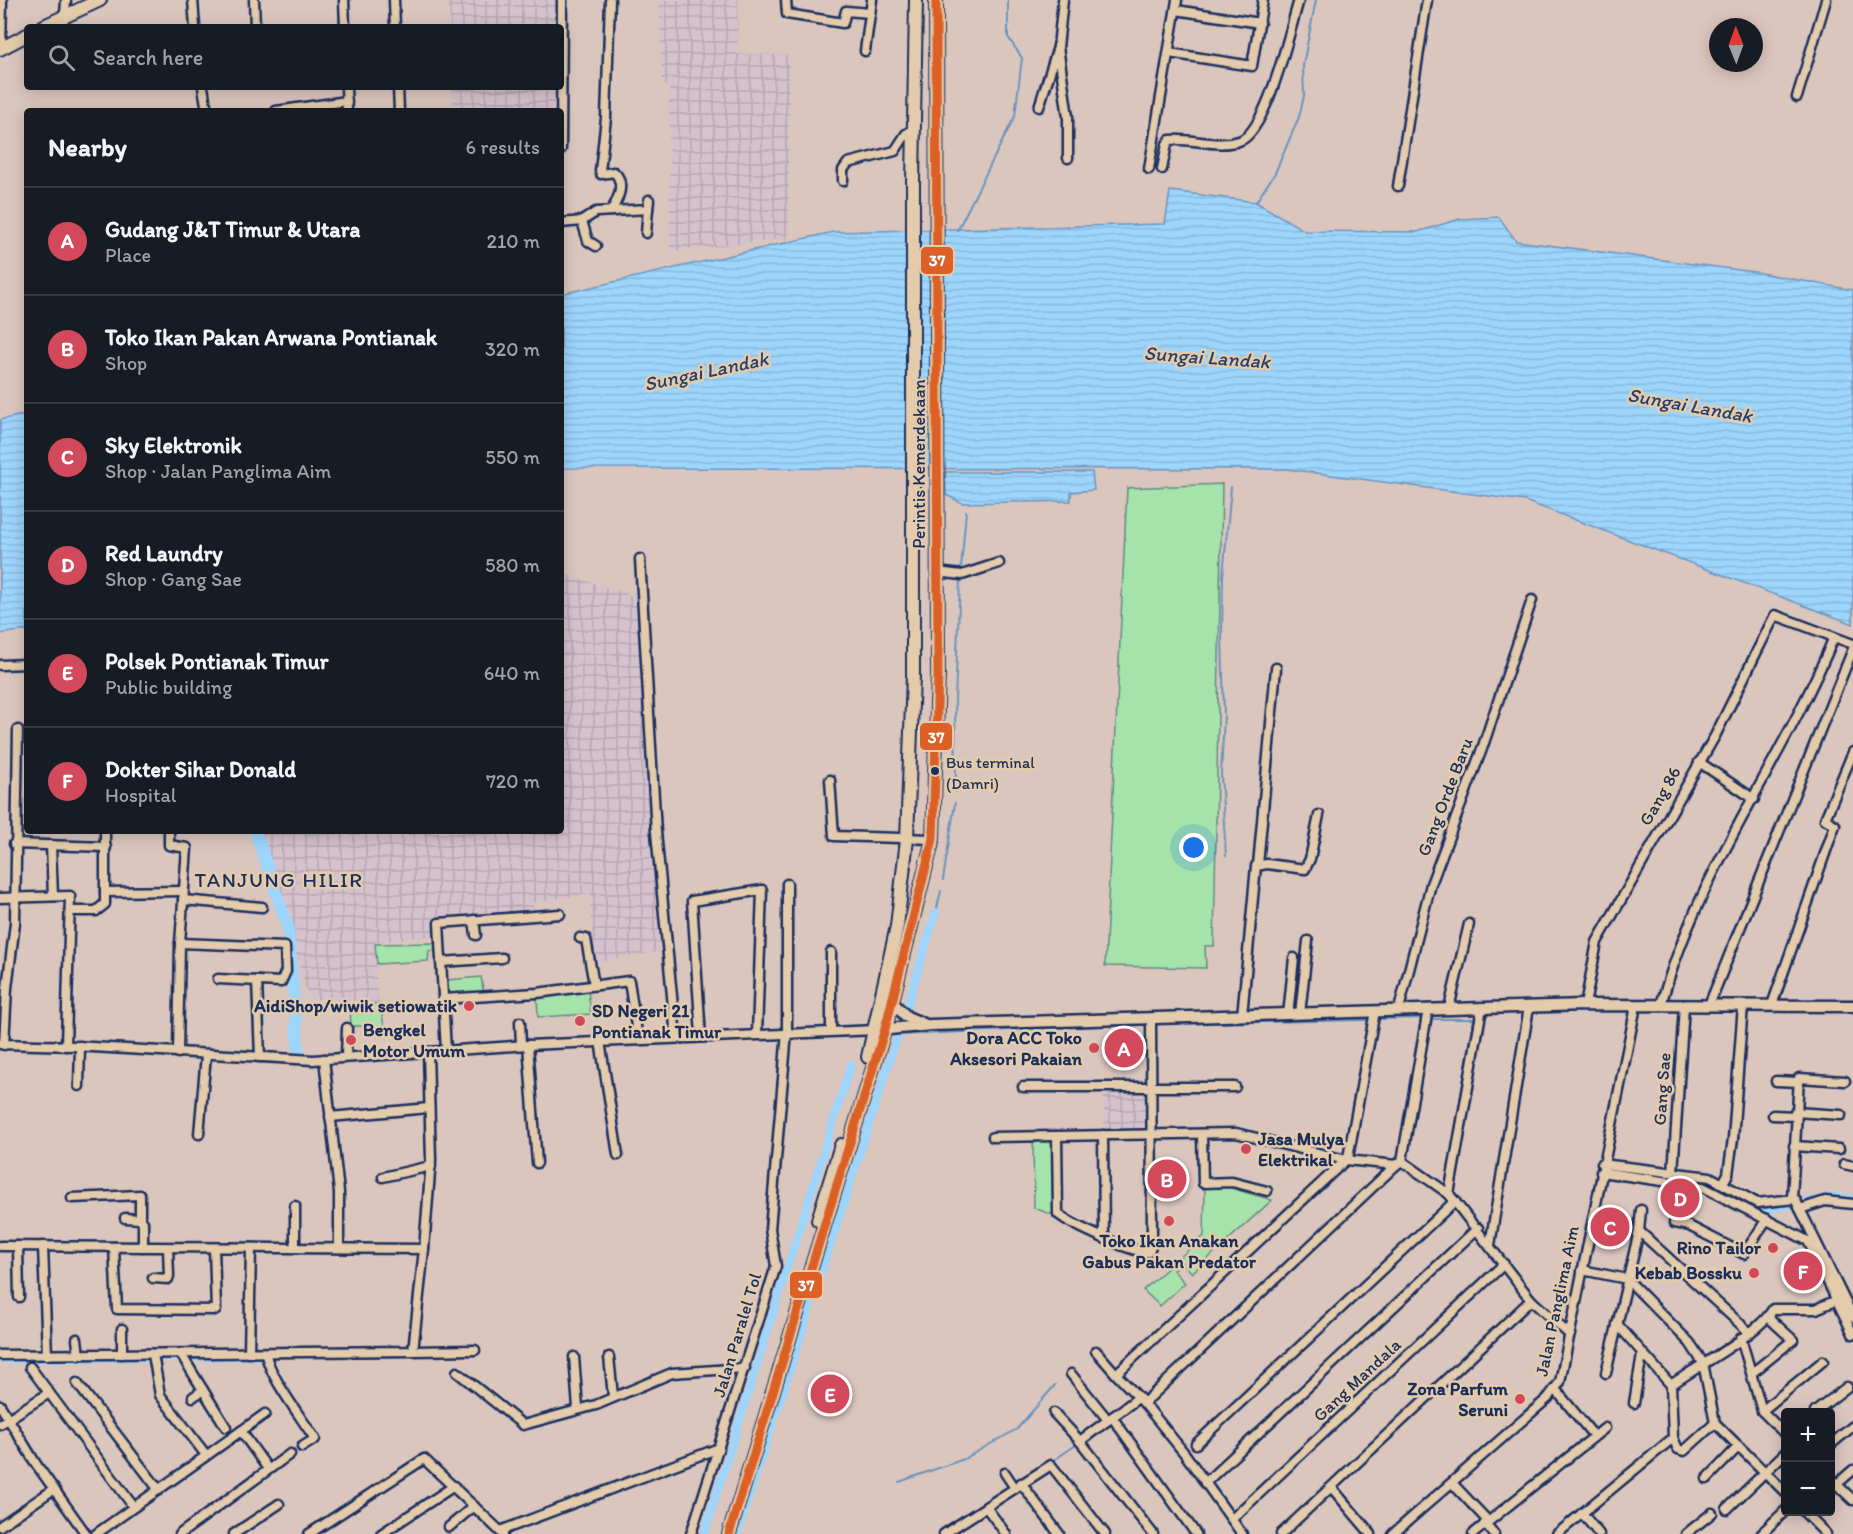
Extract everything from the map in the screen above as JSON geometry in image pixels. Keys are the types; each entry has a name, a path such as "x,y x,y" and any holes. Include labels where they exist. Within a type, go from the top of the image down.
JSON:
{"highway":[{"path":"48,24 100,0"},
{"path":"722,1534 833,1167 891,1029 890,950 897,926 907,839 913,676 913,130 916,0"},
{"name":"Perintis Kemerdekaan","path":"891,1029 891,1001 933,839 938,673 936,0"},
{"path":"1,49 24,37"},
{"path":"914,100 937,93"},
{"path":"729,1534 851,1128"}],"main road":[{"path":"891,1001 907,1017 931,1025"},
{"path":"891,1029 931,1025 1529,1007 1585,1001 1636,1006 1853,1006"}],"street":[{"path":"1,49 2,0"},
{"path":"65,15 66,0"},
{"path":"193,0 195,24"},
{"path":"254,0 255,24"},
{"path":"344,0 345,24"},
{"path":"394,0 395,24"},
{"path":"562,0 562,24"},
{"path":"610,0 604,140 600,173 616,174 620,185 619,195 611,211"},
{"path":"786,0 787,14 843,23 846,11 870,12"},
{"path":"865,51 872,0"},
{"path":"1039,107 1058,47 1063,0"},
{"path":"1149,169 1177,0"},
{"path":"1169,53 1252,66 1263,0"},
{"path":"1162,169 1164,153 1170,140 1228,143 1245,138 1254,131 1268,101 1299,0"},
{"path":"1398,186 1427,0"},
{"path":"1797,97 1826,0"},
{"path":"1176,10 1260,23"},
{"path":"1058,47 1068,117 1068,158"},
{"path":"204,90 206,108"},
{"path":"346,90 347,108"},
{"path":"398,90 399,108"},
{"path":"561,90 561,108"},
{"path":"297,108 347,101"},
{"path":"843,181 843,170 848,163 895,151 906,134 913,130"},
{"path":"564,223 582,221 590,214 648,205 646,233"},
{"path":"582,221 588,241 596,246"},
{"path":"640,559 656,832 676,1037"},
{"path":"937,566 962,574 999,563"},
{"name":"Gang Orde Baru","path":"1399,1010 1431,884 1482,750 1532,600"},
{"name":"Gang 86","path":"1585,1001 1597,942 1699,762 1775,615 1834,637"},
{"path":"1661,1005 1668,977 1696,904 1806,701 1834,637 1853,647 1709,1005"},
{"path":"0,665 24,664"},
{"path":"1242,1016 1276,668"},
{"path":"18,730 14,844 15,923 2,1044 324,1059 600,1041 891,1029"},
{"path":"1772,1005 1835,825 1825,819 1853,752"},
{"path":"1699,762 1754,799"},
{"path":"830,780 834,836 933,839"},
{"path":"1258,865 1281,864 1305,869 1310,859 1319,814"},
{"path":"71,911 101,909 105,904 105,834"},
{"path":"169,834 169,845 187,848 180,943 178,1053"},
{"path":"14,844 106,847"},
{"path":"51,845 53,896"},
{"name":"Jalan Paralel Tol","path":"695,1533 718,1448 776,1266 770,1229 787,1032 787,884"},
{"path":"701,1036 692,901 762,890 757,1034"},
{"path":"105,892 183,895 262,907"},
{"path":"0,898 70,896 66,1046"},
{"path":"446,1051 439,923 560,914"},
{"path":"474,920 476,935"},
{"path":"1449,1008 1468,924"},
{"path":"580,938 586,939 594,985"},
{"path":"1294,1014 1308,941"},
{"path":"180,943 285,947 286,971 281,982 218,979"},
{"path":"831,952 831,1031"},
{"path":"441,962 502,958"},
{"path":"1294,958 1294,1014"},
{"path":"257,981 260,1057"},
{"path":"443,999 537,993 629,981 638,1039"},
{"path":"1723,1183 1728,1174 1732,1139 1743,1005"},
{"name":"Jalan Panglima Aim","path":"1393,1534 1452,1483 1560,1382 1636,1006"},
{"name":"Gang Sae","path":"1673,1173 1684,1006"},
{"path":"1490,1245 1529,1007"},
{"path":"1196,1444 1452,1198 1482,1008"},
{"path":"1080,1440 1141,1400 1377,1186 1399,1163 1428,1009"},
{"path":"1116,1374 1346,1160 1357,1119 1375,1011"},
{"path":"1057,1136 1058,1214 1104,1237 1140,1252 1149,1252 1152,1242 1151,1018"},
{"path":"520,1022 525,1045 537,1162"},
{"path":"346,1057 347,1028"},
{"path":"600,1041 618,1155"},
{"path":"79,1086 80,1046"},
{"path":"413,1351 431,1166 428,1052"},
{"path":"199,1134 206,1055"},
{"path":"324,1059 339,1192 339,1248"},
{"path":"1845,1081 1802,1077 1799,1082 1795,1114 1794,1146 1797,1204 1853,1334"},
{"path":"1776,1080 1799,1082"},
{"path":"1023,1087 1235,1088"},
{"path":"330,1117 429,1108"},
{"path":"1773,1115 1841,1115"},
{"path":"993,1137 1236,1133 1346,1160 1399,1163 1452,1198 1478,1228 1532,1300 1570,1335"},
{"path":"1202,1134 1203,1183 1232,1182 1267,1191"},
{"path":"1103,1136 1104,1237"},
{"path":"1794,1146 1839,1149"},
{"path":"382,1177 431,1166"},
{"path":"1602,1168 1710,1177 1758,1203 1797,1204 1825,1201 1853,1203"},
{"path":"1602,1168 1703,1186 1767,1220 1811,1239 1853,1317"},
{"path":"72,1198 140,1195 143,1247"},
{"path":"295,1206 295,1248"},
{"path":"1606,1373 1639,1231 1641,1210"},
{"path":"125,1218 140,1219"},
{"path":"1674,1223 1689,1226 1744,1254 1767,1220"},
{"path":"1205,1483 1478,1228"},
{"path":"1639,1231 1749,1332"},
{"path":"0,1246 424,1249"},
{"path":"18,1246 19,1297"},
{"path":"43,1246 47,1355"},
{"path":"114,1247 117,1309 216,1310 214,1248"},
{"path":"153,1278 168,1279 170,1276 168,1248"},
{"path":"249,1353 251,1248"},
{"name":"Gang Mandala","path":"1232,1519 1504,1264"},
{"path":"1582,1270 1627,1279 1690,1343 1703,1363 1715,1423 1781,1489"},
{"path":"1281,1534 1532,1300"},
{"path":"1671,1385 1768,1318 1773,1309 1816,1310 1838,1300"},
{"path":"1752,1373 1793,1340 1768,1318"},
{"path":"1617,1324 1671,1385 1673,1438 1678,1449 1684,1451 1715,1423"},
{"path":"122,1329 122,1354"},
{"path":"1741,1338 1762,1411 1781,1431"},
{"path":"77,1339 79,1355"},
{"path":"0,1355 122,1354 153,1357 181,1354 475,1350"},
{"path":"1096,1351 1141,1400 1242,1534"},
{"path":"266,1353 266,1360 315,1439 302,1447"},
{"path":"181,1354 226,1427"},
{"path":"1634,1403 1642,1354"},
{"path":"153,1357 156,1384 164,1401 206,1455"},
{"path":"609,1357 613,1396"},
{"path":"574,1358 578,1408"},
{"path":"1762,1411 1823,1361"},
{"path":"30,1367 133,1506"},
{"path":"458,1372 524,1425 578,1408 594,1406 613,1396 672,1373 745,1368"},
{"path":"1071,1374 1110,1419 1196,1534"},
{"path":"77,1383 159,1490"},
{"path":"1821,1408 1847,1386"},
{"path":"1555,1389 1594,1436"},
{"path":"193,1396 203,1390"},
{"path":"0,1424 49,1393"},
{"path":"0,1405 36,1464 86,1534"},
{"path":"1054,1413 1080,1440 1153,1534"},
{"path":"97,1534 133,1506 265,1414"},
{"path":"1835,1441 1853,1426"},
{"path":"1473,1534 1605,1428"},
{"path":"241,1431 268,1469"},
{"path":"1557,1534 1673,1438"},
{"path":"1707,1479 1739,1446"},
{"path":"309,1534 369,1492 426,1459 502,1532 718,1448"},
{"path":"180,1534 290,1454"},
{"path":"1726,1509 1781,1456"},
{"path":"944,1534 1018,1485 1053,1466 1106,1534"},
{"path":"1835,1480 1853,1470"},
{"path":"1005,1473 1059,1534"},
{"path":"1835,1482 1853,1500"},
{"path":"1452,1483 1487,1522 1494,1534"},
{"path":"381,1534 454,1486"},
{"path":"1332,1488 1371,1534"},
{"path":"0,1526 54,1489"},
{"path":"234,1534 279,1504"},
{"path":"449,1527 474,1506"},
{"path":"986,1507 1006,1534"},
{"path":"1582,1513 1599,1534"},
{"path":"1692,1532 1712,1513"},
{"path":"1761,1534 1781,1514"},
{"path":"1808,1516 1826,1534"}],"shaded area":[{"path":"449,0 560,0 561,24 450,24"},
{"path":"659,0 738,0 737,54 789,55 789,239 670,251 669,89 662,81"},
{"path":"452,90 561,90 559,108 453,108"},
{"path":"564,574 640,598 672,949 593,963 590,893 533,903 534,915 442,922 442,935 374,942 378,1002 309,999 260,834 564,834"},
{"path":"1103,1092 1146,1092 1147,1132 1105,1133"}],"green space":[{"path":"1222,484 1214,946 1205,946 1206,968 1105,966 1127,488"},
{"path":"435,943 435,950 429,951 428,961 377,964 375,944"},
{"path":"481,977 484,994 448,997 447,980"},
{"path":"588,991 591,1014 538,1017 537,996"},
{"path":"350,1004 380,1004 384,1026 351,1026"},
{"path":"1033,1141 1052,1141 1053,1215 1034,1208"},
{"path":"1224,1186 1272,1200 1192,1273 1182,1262 1173,1270 1185,1283 1160,1306 1143,1290 1204,1236 1205,1187"}],"water":[{"name":"Sungai Landak","path":"1170,191 1256,202 1305,231 1417,232 1460,219 1499,217 1516,241 1755,272 1853,290 1853,624 1525,501 1286,469 564,468 564,293 833,232 1165,224"},
{"path":"24,415 24,630 0,634 0,420"},
{"path":"945,472 1092,472 1094,490 1071,492 1071,501 962,503 946,495"}],"waterway":[{"path":"957,231 1015,116 1022,58 1008,37 1008,0"},
{"path":"1256,202 1275,173 1299,117 1304,96 1303,65 1316,0"},
{"path":"1226,856 1221,775 1224,716 1222,636 1223,576 1231,487"},
{"path":"961,569 966,511"},
{"path":"956,792 955,700 960,580"},
{"path":"943,880 955,803"},
{"path":"256,834 288,928 299,1055"},
{"path":"936,912 941,891"},
{"path":"906,1010 936,912"},
{"path":"1380,1019 1425,1018"},
{"path":"737,1534 903,1019"},
{"path":"1434,1019 1474,1019 1445,1189"},
{"path":"1156,1024 1369,1020"},
{"path":"898,1035 1145,1024"},
{"path":"704,1534 851,1064"},
{"path":"1673,1179 1705,1183 1760,1210 1835,1197 1853,1199"},
{"path":"0,1359 270,1356"},
{"path":"899,1482 964,1459 1017,1429 1055,1385"},
{"path":"1051,1462 1076,1445"}],"transit line":[{"name":"37","path":"729,1534 885,1029 933,839 938,673 936,0"}],"place":[{"name":"Bus terminal (Damri)","path":"935,771"},
{"name":"AidiShop/wiwik setiowatik","path":"469,1006"},
{"name":"SD Negeri 21 Pontianak Timur","path":"580,1021"},
{"name":"Bengkel Motor Umum","path":"351,1040"},
{"name":"Dora ACC Toko Aksesori Pakaian","path":"1094,1048"},
{"name":"Gudang J&T Timur & Utara","path":"1124,1048"},
{"name":"Jasa Mulya Elektrikal","path":"1246,1149"},
{"name":"Toko Ikan Pakan Arwana Pontianak","path":"1167,1179"},
{"name":"Red Laundry","path":"1680,1198"},
{"name":"Toko Ikan Anakan Gabus Pakan Predator","path":"1169,1221"},
{"name":"Sky Elektronik","path":"1610,1227"},
{"name":"Rino Tailor","path":"1773,1248"},
{"name":"Dokter Sihar Donald","path":"1803,1271"},
{"name":"Kebab Bossku","path":"1754,1273"},
{"name":"Polsek Pontianak Timur","path":"830,1394"},
{"name":"Zona Parfum Seruni","path":"1520,1399"}],"district":[{"name":"TANJUNG HILIR","path":"279,879"}]}
